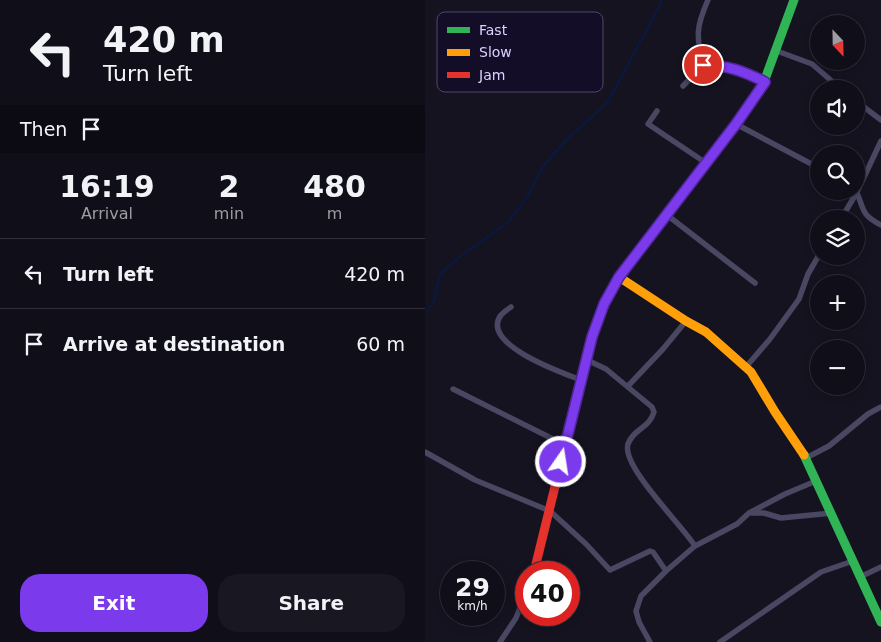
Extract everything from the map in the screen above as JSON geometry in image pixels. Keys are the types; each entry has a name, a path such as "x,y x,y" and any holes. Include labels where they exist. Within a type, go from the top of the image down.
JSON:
{"street":[{"path":"703,65 697,31 701,15 708,0"},
{"path":"537,561 592,337 601,313 619,277 736,124 765,82 794,0"},
{"path":"777,51 812,64 831,80"},
{"path":"683,86 703,65 739,69 765,82"},
{"path":"865,108 881,120"},
{"path":"657,111 648,124 706,163"},
{"path":"736,124 810,163"},
{"path":"865,173 881,140"},
{"path":"859,200 868,218 881,226"},
{"path":"667,215 755,283"},
{"path":"745,368 770,339 799,299 807,274 813,265"},
{"path":"619,277 706,332 751,372 806,458 881,622"},
{"path":"511,307 501,315 498,325 501,336 509,345 518,352 540,363 581,380"},
{"path":"628,386 686,321"},
{"path":"587,360 606,369 652,406 654,412 652,419 647,425 632,435 627,446 628,457 655,496 695,546"},
{"path":"453,389 565,445"},
{"path":"806,458 829,446 868,414 881,407"},
{"path":"425,452 475,480 550,511 586,544 610,570 650,551 653,552 666,571"},
{"path":"650,642 639,622 636,611 641,596 666,571 695,546 737,524 749,513 785,494 816,481"},
{"path":"749,513 764,513 781,518 832,513"},
{"path":"719,642 821,572 853,560"},
{"path":"860,577 881,567"},
{"path":"500,642 515,620"}],"waterway":[{"path":"425,312 433,304 440,274 461,256 508,222 527,197 542,168 566,140 608,102 661,3 660,0"}],"traffic: fast":[{"path":"592,336 604,304 619,277 736,124 764,82 794,0"},
{"path":"804,455 881,622"}],"traffic: slow":[{"path":"619,277 706,332 751,372 804,455"}],"traffic: jam":[{"path":"537,561 592,336"}],"route":[{"path":"561,462 592,337 611,290 736,124 765,82 739,69 703,65"}]}
